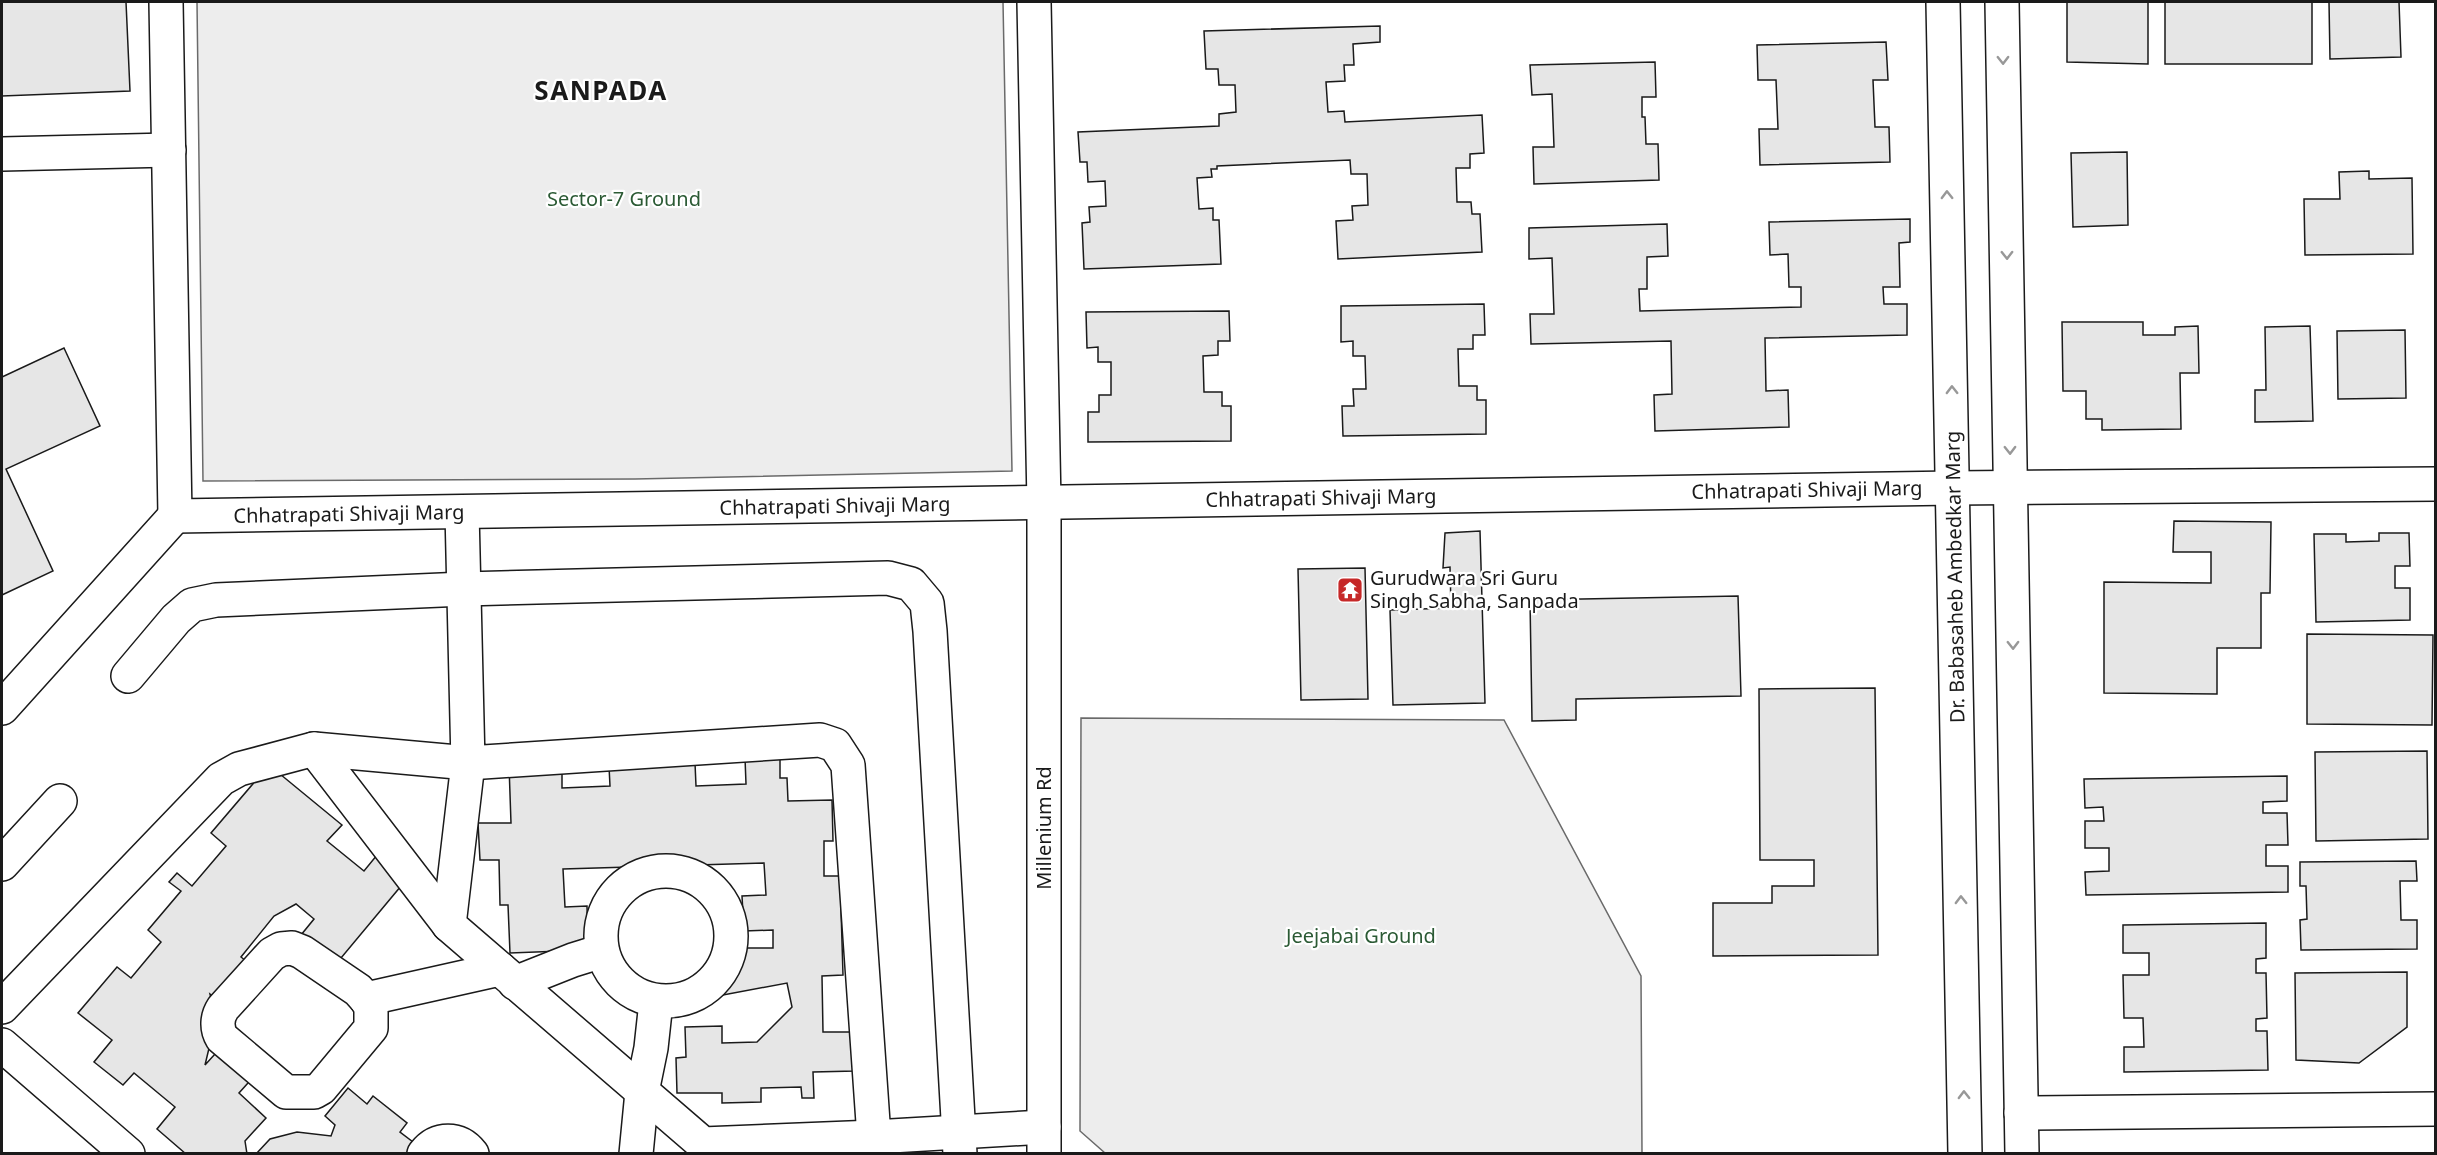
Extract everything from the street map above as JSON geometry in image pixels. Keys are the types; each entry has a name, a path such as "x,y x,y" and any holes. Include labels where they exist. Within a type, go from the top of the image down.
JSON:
{"street":[{"path":"2,708 175,516 166,2"},
{"name":"Millenium Rd","path":"1035,2 1044,502 1044,1140"},
{"name":"Dr. Babasaheb Ambedkar Marg","path":"1943,2 1965,1154"},
{"path":"2002,2 2022,1154"},
{"path":"2,154 169,150"},
{"name":"Chhatrapati Shivaji Marg","path":"175,516 2011,487 2436,484"},
{"path":"449,925 468,763 462,512"},
{"path":"128,676 176,620 192,605 216,600 464,589 888,578 911,584 927,603 930,631 960,1143"},
{"path":"2,1007 221,779 239,769 314,749 468,763 820,740 835,745 848,765 874,1145"},
{"path":"314,749 449,925 709,1149 1044,1140"},
{"path":"2,864 60,801"},
{"path":"661,871 681,872 700,880 716,893 728,913 732,935 729,958 717,978 700,993 679,1001 656,1002 634,994 616,980 604,960 602,951 600,940 602,920 610,902 624,886 641,876 661,871"},
{"path":"292,948 302,951 358,990 366,999 371,1006 371,1028 321,1088 314,1092 286,1092 222,1038 219,1032 219,1014 223,1008 272,954 281,949 292,948"},
{"path":"366,999 508,976 602,951"},
{"path":"636,1154 642,1092 651,1048 656,1002"},
{"path":"2,1045 128,1154"},
{"path":"2021,1113 2436,1109"},
{"path":"424,1154 438,1142 451,1140 466,1147 472,1154"}],"green space":[{"name":"Sector-7 Ground","path":"197,2 1003,2 1012,471 635,479 203,481"},
{"name":"Jeejabai Ground","path":"1081,718 1504,720 1641,976 1642,1153 1105,1153 1080,1131"}],"building":[{"path":"2,2 126,2 130,91 2,96"},
{"path":"2067,2 2148,2 2148,64 2067,62"},
{"path":"2165,2 2312,2 2312,64 2165,64"},
{"path":"2329,2 2399,2 2401,57 2330,59"},
{"path":"1380,26 1380,42 1353,44 1354,65 1344,65 1345,81 1326,82 1328,112 1344,111 1345,122 1482,115 1484,153 1470,154 1470,168 1456,168 1457,202 1471,202 1472,214 1480,214 1482,252 1338,259 1336,221 1353,220 1352,206 1368,205 1367,174 1351,174 1350,160 1217,166 1217,169 1211,169 1212,177 1197,178 1199,209 1213,208 1213,220 1219,220 1221,264 1084,269 1082,223 1090,222 1089,207 1106,206 1105,181 1088,182 1087,162 1080,162 1078,132 1219,126 1219,114 1236,112 1235,85 1219,85 1218,69 1206,69 1204,31"},
{"path":"1886,42 1888,80 1873,80 1875,127 1889,127 1890,162 1760,165 1759,129 1778,129 1776,80 1758,80 1757,45"},
{"path":"1655,62 1656,97 1642,97 1642,117 1645,117 1646,144 1658,144 1659,180 1534,184 1533,147 1554,147 1552,94 1532,95 1530,65"},
{"path":"2127,152 2128,225 2073,227 2071,153"},
{"path":"2369,171 2369,179 2412,178 2413,254 2305,255 2304,199 2340,199 2339,172"},
{"path":"1910,219 1910,242 1899,243 1900,287 1883,287 1884,304 1907,304 1907,335 1765,338 1766,391 1788,390 1789,427 1655,431 1654,395 1672,394 1671,341 1531,344 1530,314 1554,314 1552,258 1529,259 1529,228 1667,224 1668,256 1647,257 1647,289 1639,289 1640,311 1801,307 1801,287 1789,287 1788,254 1770,255 1769,222"},
{"path":"1484,304 1485,335 1473,335 1473,349 1458,349 1459,386 1477,386 1477,400 1486,400 1486,434 1343,436 1342,406 1354,406 1353,389 1366,389 1365,356 1353,356 1353,341 1341,342 1341,306"},
{"path":"1229,311 1230,341 1218,341 1218,355 1203,356 1204,392 1222,392 1222,406 1231,406 1231,441 1088,442 1088,412 1099,412 1099,395 1111,395 1111,362 1098,362 1098,347 1087,348 1086,312"},
{"path":"2062,322 2143,322 2143,335 2175,335 2175,327 2198,326 2199,373 2180,373 2181,429 2102,430 2102,419 2086,419 2086,391 2063,391"},
{"path":"2310,326 2313,421 2255,422 2255,390 2266,390 2265,327"},
{"path":"2405,330 2406,398 2338,399 2337,331"},
{"path":"64,348 100,426 6,469 53,571 2,595 2,377"},
{"path":"2174,521 2271,522 2270,593 2261,593 2261,648 2217,648 2217,694 2104,693 2104,582 2211,583 2211,552 2173,552"},
{"path":"1480,531 1485,703 1393,705 1390,610 1451,608 1450,567 1443,568 1445,533"},
{"path":"2379,533 2409,533 2410,566 2395,566 2395,588 2410,588 2410,620 2316,622 2314,534 2346,534 2346,542 2379,541"},
{"path":"1365,568 1368,699 1301,700 1298,569"},
{"path":"1738,596 1741,696 1576,699 1576,720 1532,721 1530,600"},
{"path":"2307,634 2433,635 2432,725 2307,724"},
{"path":"1875,688 1878,955 1713,956 1713,903 1772,903 1772,886 1814,886 1814,860 1760,860 1759,689"},
{"path":"2427,751 2428,839 2316,841 2315,752"},
{"path":"780,757 780,778 787,778 788,801 832,800 833,841 824,841 824,876 840,876 843,975 822,976 823,1032 854,1032 855,1071 813,1072 814,1098 802,1098 801,1087 761,1088 761,1102 722,1103 722,1093 677,1093 676,1058 686,1057 685,1027 722,1026 722,1043 757,1042 792,1007 787,983 723,995 747,948 773,948 773,930 744,931 742,896 766,895 764,863 563,869 565,907 587,906 588,950 510,953 508,905 500,905 499,860 480,860 478,823 511,823 509,765 562,764 562,788 610,786 609,766 695,763 696,786 746,784 745,758"},
{"path":"269,765 342,825 327,841 364,871 377,855 406,880 336,964 301,935 314,919 296,904 274,916 241,957 252,966 222,1003 210,994 216,1019 205,1065 225,1043 257,1073 239,1093 266,1118 245,1141 247,1154 186,1154 157,1129 175,1107 134,1073 123,1085 94,1062 112,1040 78,1013 117,967 131,978 161,942 148,930 181,891 169,882 177,873 192,886 226,846 211,833"},
{"path":"2287,776 2287,801 2263,802 2263,813 2287,813 2288,845 2266,845 2266,866 2288,866 2288,892 2086,895 2085,872 2109,871 2109,848 2085,848 2085,821 2104,821 2103,807 2085,808 2084,779"},
{"path":"2416,861 2417,881 2400,881 2401,920 2417,920 2417,949 2301,950 2300,920 2307,919 2306,886 2300,886 2300,862"},
{"path":"2266,923 2266,958 2256,959 2256,973 2266,973 2267,1018 2256,1019 2256,1031 2267,1031 2268,1070 2124,1072 2124,1047 2144,1047 2143,1018 2124,1018 2123,975 2149,975 2149,953 2123,953 2123,925"},
{"path":"2407,972 2407,1027 2359,1063 2296,1060 2295,973"},
{"path":"348,1088 367,1104 373,1096 407,1123 400,1132 421,1148 416,1154 256,1154 270,1139 297,1132 331,1136 335,1125 325,1116"}],"place":[{"name":"Gurudwara Sri Guru Singh Sabha, Sanpada","path":"1350,590"}],"district":[{"name":"SANPADA","path":"601,91"}]}
